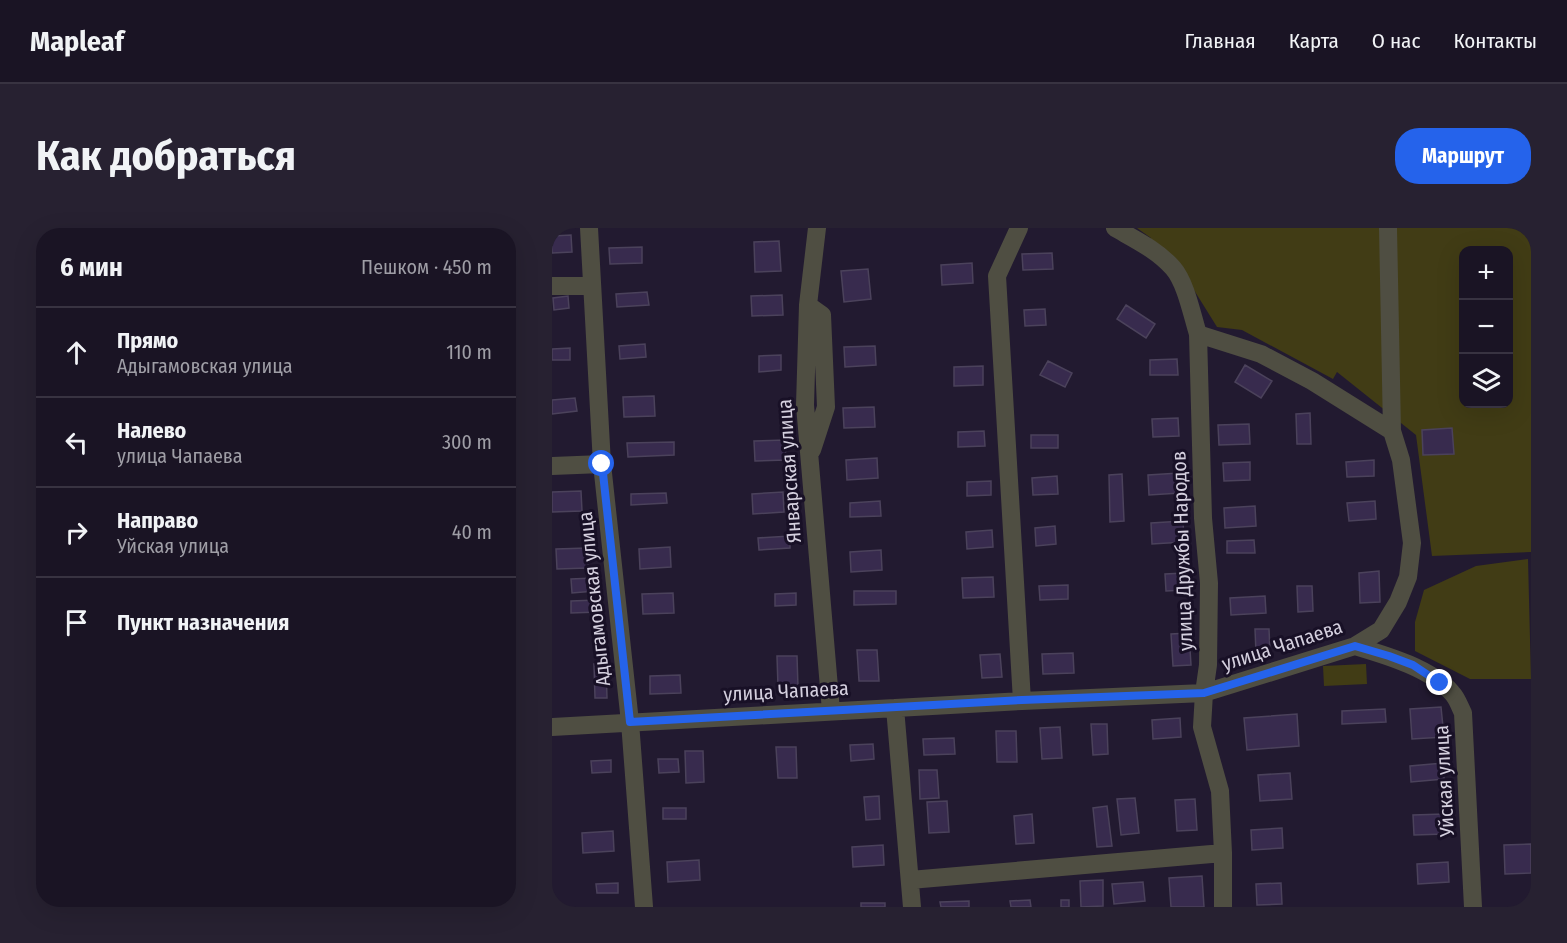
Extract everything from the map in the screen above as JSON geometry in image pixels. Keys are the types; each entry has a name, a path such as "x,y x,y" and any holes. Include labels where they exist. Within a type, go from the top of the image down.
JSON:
{"street":[{"name":"Адыгамовская улица","path":"589,228 602,464 630,722 644,907"},
{"name":"Январская улица","path":"817,228 808,305 805,405 831,711"},
{"path":"1019,228 997,276 1022,700"},
{"name":"улица Дружбы Народов","path":"1115,228 1152,249 1174,270 1188,301 1198,334 1203,518 1209,583 1208,665 1202,727 1220,791 1223,907"},
{"name":"улица Чапаева","path":"552,727 1022,700 1204,693 1355,646 1381,630 1398,602 1408,577 1412,543 1401,460 1392,431 1388,228"},
{"path":"552,285 592,285"},
{"path":"1198,334 1260,354 1312,381 1392,431"},
{"path":"552,466 602,464"},
{"name":"Уйская улица","path":"1355,646 1413,665 1452,693 1463,713 1473,907"},
{"path":"895,708 912,907"},
{"path":"910,880 1223,853"}],"shaded area":[{"path":"1137,228 1531,228 1531,552 1432,556 1416,435 1337,372 1333,379 1242,330 1217,327 1179,266"},
{"path":"1528,559 1531,679 1470,679 1415,651 1415,622 1424,590 1476,566"},
{"path":"1366,664 1367,684 1324,686 1323,666"}],"building":[{"path":"571,235 572,252 552,253 552,236"},
{"path":"779,241 781,271 755,272 754,242"},
{"path":"642,247 642,263 610,264 609,248"},
{"path":"1052,253 1053,269 1023,270 1022,254"},
{"path":"972,263 973,283 942,285 941,265"},
{"path":"868,269 871,299 844,302 841,271"},
{"path":"647,292 649,305 617,307 616,294"},
{"path":"782,295 783,315 752,316 751,296"},
{"path":"568,296 569,308 554,310 553,298"},
{"path":"1126,305 1155,324 1146,338 1117,319"},
{"path":"1045,309 1046,325 1025,326 1024,310"},
{"path":"645,344 646,357 620,359 619,346"},
{"path":"875,346 876,365 845,367 844,347"},
{"path":"570,348 570,360 552,360 552,349"},
{"path":"781,355 781,370 759,372 759,356"},
{"path":"1177,359 1178,375 1150,375 1150,360"},
{"path":"1048,361 1072,373 1065,387 1040,375"},
{"path":"1245,365 1272,381 1261,398 1235,382"},
{"path":"983,366 983,385 954,386 954,367"},
{"path":"654,396 655,416 624,417 623,397"},
{"path":"575,398 577,411 552,414 552,400"},
{"path":"874,407 875,427 844,428 843,408"},
{"path":"1310,413 1311,444 1297,444 1296,414"},
{"path":"1178,418 1179,436 1153,437 1152,419"},
{"path":"1249,424 1250,444 1219,445 1218,425"},
{"path":"1452,428 1454,454 1423,455 1422,430"},
{"path":"984,431 985,446 958,447 958,432"},
{"path":"1031,435 1058,435 1058,448 1031,448"},
{"path":"785,440 786,460 755,461 754,441"},
{"path":"674,442 674,455 628,457 627,443"},
{"path":"877,458 878,478 847,480 846,460"},
{"path":"1374,460 1374,476 1347,477 1346,462"},
{"path":"1250,462 1250,480 1224,481 1223,463"},
{"path":"1179,473 1180,493 1149,495 1148,475"},
{"path":"1122,474 1124,521 1110,522 1109,475"},
{"path":"1057,476 1058,494 1033,495 1032,478"},
{"path":"991,481 991,495 967,496 967,482"},
{"path":"581,491 582,511 552,512 552,492"},
{"path":"783,492 784,512 753,514 752,494"},
{"path":"666,493 667,503 631,505 631,494"},
{"path":"880,501 881,516 850,517 850,503"},
{"path":"1375,501 1376,519 1349,521 1347,503"},
{"path":"1255,506 1256,526 1225,528 1224,508"},
{"path":"1183,521 1184,542 1152,544 1151,523"},
{"path":"1055,526 1056,544 1036,546 1035,528"},
{"path":"992,530 993,547 967,549 966,532"},
{"path":"790,536 790,548 759,550 758,538"},
{"path":"1254,540 1255,553 1227,553 1227,541"},
{"path":"670,547 671,567 640,569 639,549"},
{"path":"587,548 588,568 557,569 556,549"},
{"path":"881,550 882,570 851,572 850,552"},
{"path":"1379,571 1380,602 1360,603 1359,573"},
{"path":"1184,573 1185,590 1166,591 1165,574"},
{"path":"993,577 994,597 963,598 962,578"},
{"path":"594,578 595,591 572,593 571,579"},
{"path":"1068,585 1068,599 1040,600 1039,586"},
{"path":"1297,586 1312,586 1313,611 1298,612"},
{"path":"854,591 896,591 896,604 854,605"},
{"path":"673,593 674,613 643,614 642,594"},
{"path":"796,593 796,605 775,606 775,594"},
{"path":"1265,596 1266,613 1231,615 1230,598"},
{"path":"597,600 598,612 571,613 571,601"},
{"path":"1255,629 1269,629 1270,652 1256,653"},
{"path":"1189,633 1191,665 1173,666 1171,634"},
{"path":"857,650 877,650 879,681 859,681"},
{"path":"1073,653 1074,673 1043,674 1042,654"},
{"path":"1000,654 1002,677 982,678 980,655"},
{"path":"777,656 797,656 798,687 778,687"},
{"path":"594,664 606,664 607,698 595,698"},
{"path":"680,675 681,693 650,694 650,676"},
{"path":"1441,707 1444,737 1412,739 1410,709"},
{"path":"1385,709 1386,722 1342,724 1342,711"},
{"path":"1297,714 1299,746 1247,750 1244,718"},
{"path":"1180,718 1181,737 1153,739 1152,720"},
{"path":"1091,724 1107,724 1108,754 1093,755"},
{"path":"1060,727 1062,758 1042,759 1040,728"},
{"path":"996,731 1016,731 1017,762 997,762"},
{"path":"954,738 955,754 924,755 923,739"},
{"path":"873,744 874,759 851,761 850,745"},
{"path":"776,747 796,747 797,778 778,778"},
{"path":"685,751 703,751 704,782 686,783"},
{"path":"658,759 678,759 679,772 659,773"},
{"path":"611,760 611,772 592,773 591,761"},
{"path":"1443,763 1444,779 1411,782 1410,766"},
{"path":"919,770 937,770 939,798 920,799"},
{"path":"1290,773 1292,799 1260,801 1258,775"},
{"path":"879,796 880,819 866,820 864,797"},
{"path":"1135,798 1139,833 1121,835 1117,799"},
{"path":"1195,799 1197,830 1177,831 1175,800"},
{"path":"947,801 949,832 929,833 927,802"},
{"path":"1107,806 1112,846 1097,847 1093,808"},
{"path":"663,808 686,808 686,819 663,819"},
{"path":"1032,814 1034,843 1016,844 1014,816"},
{"path":"1444,814 1445,834 1414,835 1413,815"},
{"path":"1282,828 1283,848 1252,850 1251,830"},
{"path":"613,831 614,851 583,853 582,833"},
{"path":"1531,844 1531,873 1505,874 1504,845"},
{"path":"883,845 884,865 853,867 852,847"},
{"path":"699,860 700,880 668,882 667,862"},
{"path":"1448,862 1449,882 1418,884 1417,864"},
{"path":"1202,876 1204,907 1171,907 1169,878"},
{"path":"1103,880 1103,906 1081,907 1080,881"},
{"path":"1143,882 1145,901 1114,904 1112,884"},
{"path":"618,883 618,893 597,893 596,884"},
{"path":"1281,883 1282,904 1257,905 1256,884"},
{"path":"1030,900 1031,907 1011,907 1010,901"},
{"path":"1061,900 1069,900 1069,907 1061,907"},
{"path":"969,901 969,907 941,907 940,902"},
{"path":"861,903 885,903 885,907 861,907"}],"route":[{"path":"602,464 630,722 1022,700 1204,693 1355,646 1413,665 1440,683"}]}
